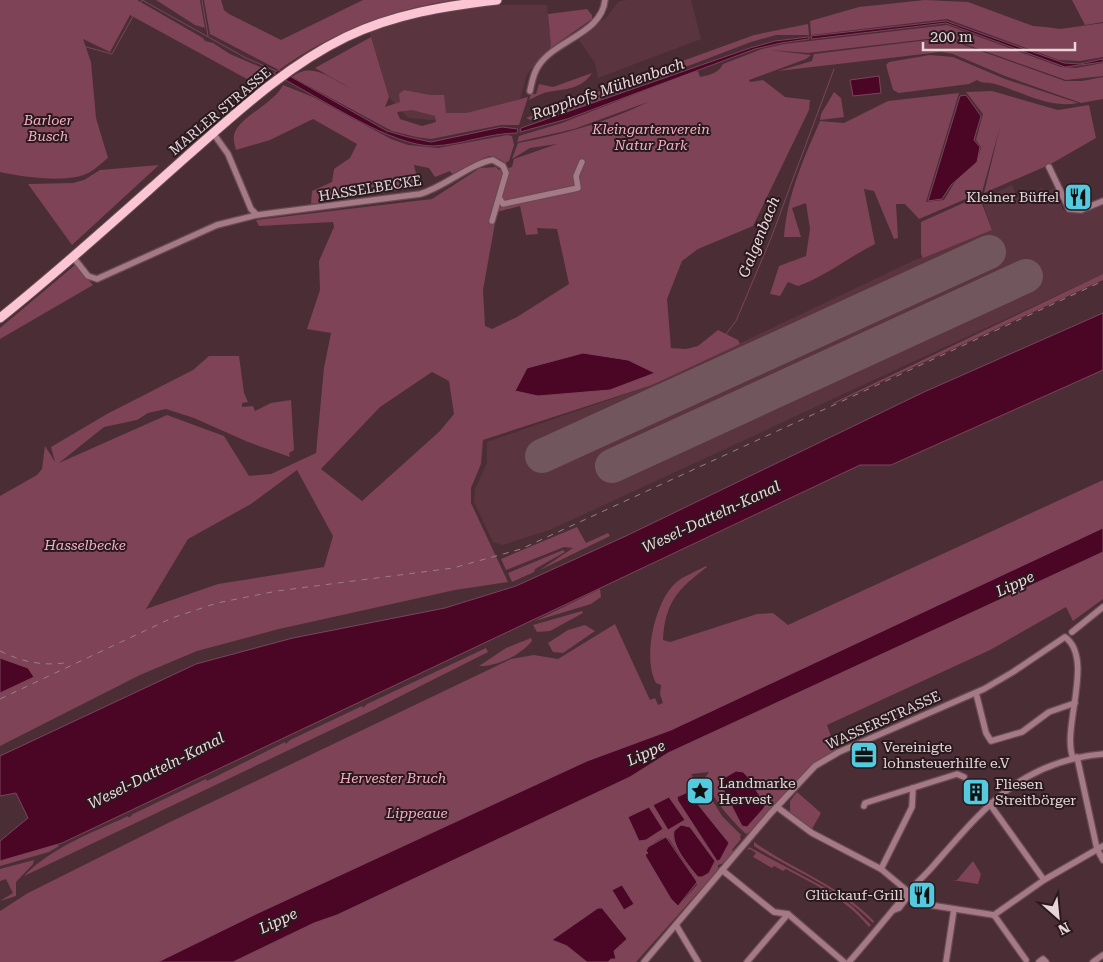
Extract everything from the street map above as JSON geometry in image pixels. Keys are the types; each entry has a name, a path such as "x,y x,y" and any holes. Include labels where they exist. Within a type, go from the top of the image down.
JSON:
{"main road":[{"name":"MARLER STRASSE","path":"0,318 73,257 214,133 298,65 347,36 390,20 449,6 497,0"}],"street":[{"path":"530,91 539,64 560,46 597,21 604,10 605,0"},
{"path":"214,133 228,154 251,209 257,215"},
{"name":"HASSELBECKE","path":"73,257 88,276 98,278 211,227 257,215 420,194 437,189 479,165 493,160 501,163 505,171 500,199 492,221"},
{"path":"500,199 503,204 578,188 576,176 582,162"},
{"path":"1049,167 1069,209 1082,210 1103,201"},
{"path":"1072,632 1103,608"},
{"name":"WASSERSTRASSE","path":"644,962 776,807 803,777 827,758 976,692 1014,672 1064,637 1073,645 1076,655 1075,703"},
{"path":"976,692 986,733 990,741 1022,732 1049,712 1075,703 1069,744 1075,758 1103,860"},
{"path":"850,962 989,804 1007,789 1031,775 1075,758 1103,754"},
{"path":"864,806 864,803 957,774 964,777"},
{"path":"881,869 912,807 913,788"},
{"path":"989,804 1044,880"},
{"path":"776,807 812,833 881,869 923,904 994,915 1044,880 1100,848"},
{"path":"722,870 774,912 788,914 844,962"},
{"path":"946,962 954,909"},
{"path":"747,962 788,914"},
{"path":"994,915 1026,960"},
{"path":"676,925 698,962"},
{"path":"1093,962 1103,955"},
{"path":"1039,962 1043,959 1046,962"}],"shaded area":[{"path":"691,0 701,39 598,78 595,63 579,40 585,35 585,32 606,18 619,1"},
{"path":"457,5 547,5 551,46 527,74 520,99 432,120 408,118 389,97 368,27"},
{"path":"1012,185 1018,198 1042,188 1044,192 1055,188 1063,210 1069,213 1086,211 1103,204 1103,274 552,529 503,545 493,542 474,502 475,489 487,463 487,442 652,385 917,259 992,230 982,200"}],"green space":[{"name":"Barloer Busch","path":"0,0 137,0 203,38 205,41 213,43 230,54 274,73 258,85 130,15 110,52 83,39 91,62 96,118 108,158 89,173 77,177 55,179 0,172"},
{"path":"156,0 200,0 205,28 195,25"},
{"path":"204,0 221,0 224,10 229,14 281,40 363,0 454,0 385,16 362,24 319,45 279,70 210,34"},
{"path":"925,0 968,2 1033,26 1060,29 1103,23 1103,57 1080,61 1059,60 947,19 811,35 810,21 859,7"},
{"path":"1072,0 1103,0 1103,22 1085,25"},
{"path":"587,9 592,15 592,19 549,49 551,46 548,14"},
{"path":"808,24 809,35 776,35 751,42 573,110 533,121 526,118 754,35"},
{"name":"Hasselbecke","path":"947,25 1061,67 1076,68 1103,63 1103,76 1066,80 945,37 808,53 770,50 811,55 806,59 749,80 750,82 763,80 785,97 810,100 809,110 753,226 698,249 682,261 667,299 671,348 686,349 698,346 718,330 738,340 740,344 652,385 483,440 481,464 471,488 471,503 508,582 455,590 279,629 197,651 140,675 0,746 0,693 34,677 0,658 0,496 37,475 42,469 45,446 55,462 51,447 107,414 193,370 209,356 239,356 244,393 248,402 242,403 242,407 253,406 255,411 271,403 291,400 294,450 289,453 290,457 248,442 194,418 166,409 148,413 137,420 104,427 59,463 167,415 224,436 249,476 271,474 316,453 324,368 331,333 307,329 320,290 319,261 334,227 333,222 259,226 256,220 432,199 480,168 496,167 499,170 512,167 514,159 557,144 530,148 512,159 518,143 584,127 617,116 648,102 574,129 517,142 519,136 562,123 689,73 698,71 700,77 716,72 723,64 762,49 784,44","holes":["520,206 526,235 538,234 537,228 557,229 569,284 517,317 492,329 485,326 483,290 497,212","432,372 449,381 454,414 440,431 362,501 321,469 380,407","297,470 333,536 324,567 218,584 146,609 188,539 251,504"]},
{"path":"371,37 389,97 385,107 400,102 399,94 404,90 430,95 444,95 446,113 466,113 528,97 519,125 501,125 431,139 416,137 392,131 292,77 307,71 314,71 350,88 315,68","holes":["412,110 435,116 436,122 422,126 400,119 397,112"]},
{"path":"936,39 950,40 1065,81 1082,81 1103,77 1103,99 1081,103 1005,76 953,54 941,52 778,71 812,61 814,54"},
{"path":"930,55 953,57 1005,79 1078,103 1056,104 1046,102 995,84 977,80 969,84 899,93 893,90 886,65 889,62"},
{"path":"592,73 578,85 538,95 529,100 531,94 536,94 539,84 553,87"},
{"path":"283,85 313,97 391,139 408,145 438,148 507,135 512,136 514,145 509,161 505,163 496,157 490,156 471,164 454,176 450,171 435,177 429,168 414,165 419,187 311,204 312,191 332,182 334,169 350,158 357,144 313,119 270,140 236,150 234,135 237,128 272,98"},
{"path":"992,91 1058,110 1089,105 1096,138 1049,165 984,193 1000,127 982,192 919,219 905,204 896,204 898,238 894,239 874,191 864,189 875,244 808,282 798,286 788,282 780,296 770,294 779,266 806,256 810,229 806,203 792,208 801,237 784,237 792,192 820,121 844,123 888,101 959,93 926,202 944,200 955,182 977,159 981,147 976,140 983,114 966,92"},
{"path":"834,92 841,98 844,117 820,120 821,114"},
{"path":"159,165 72,245 28,184 73,183 84,180 100,170"},
{"path":"979,196 992,230 923,258 921,254 921,222"},
{"path":"75,265 93,285 0,339 0,328"},
{"path":"1103,274 1103,280 833,404 833,403"},
{"name":"Lippeaue","path":"1103,480 1103,599 1073,621 1066,607 990,650 827,725 836,751 805,772 747,839 745,838 750,832 746,834 733,821 717,802 708,787 704,779 709,772 691,774 695,780 692,784 698,787 703,785 722,816 741,835 741,839 732,850 743,840 745,841 724,863 718,865 718,870 636,962 608,962 616,947 623,943 602,908 598,908 553,940 567,946 587,962 0,962 0,911 28,893 168,823 511,659 534,655 558,659 615,624 650,700 655,698 658,705 663,703 660,694 661,685 656,683 650,659 653,629 657,614 670,589 678,581 706,566 688,582 670,606 664,627 663,640 670,642 757,614 773,613 788,625","holes":["736,771 747,827 742,826 719,781","688,792 717,831 729,842 720,860 717,861 677,797","649,807 663,829 646,840 639,841 628,817","681,825 715,861 709,873 698,877 683,856 674,831","662,838 669,839 696,880 697,885 678,906 671,899 645,855 648,853 646,850"]},
{"path":"577,527 586,543 608,533 610,536 540,570 573,548 564,547 506,570 501,559"},
{"path":"563,550 565,552 535,569 534,572 512,582 508,573"},
{"path":"600,589 601,597 591,604 535,621"},
{"path":"582,611 583,613 550,631 537,632 533,625"},
{"path":"585,625 595,631 563,653 553,652 548,643 568,630"},
{"path":"531,638 532,641 527,646 508,659 486,666 479,666 506,648"},
{"path":"486,648 488,652 373,710 24,876 47,857 73,842 128,816 129,818 133,814 206,779 207,781 285,742 286,744 290,740 362,706 363,708 367,704"},
{"path":"797,792 821,813 812,829 790,812 790,801"},
{"path":"754,842 846,897 874,921 873,923 844,898 770,856 754,846"},
{"path":"57,844 59,846 49,852 0,866 0,861"},
{"path":"749,847 831,891 852,906 871,925 869,927 851,909 820,887 786,869 783,871 774,866 772,868 753,857 756,853 750,849 747,850"},
{"path":"34,860 33,864 16,882 16,896 0,901 13,893 6,879 0,881 0,869"},
{"path":"973,861 981,874 978,884 952,880 957,880"}],"water":[{"path":"946,21 1064,63 1080,64 1103,59 1103,62 1065,67 946,23 812,39 811,36"},
{"path":"809,37 809,39 755,49 567,119 520,132 521,128 750,48 775,41"},
{"path":"279,70 387,131 408,137 431,142 502,127 518,129 517,133 433,146 398,139 359,121 274,73"},
{"path":"879,76 881,93 853,96 850,80"},
{"path":"966,95 981,116 974,140 980,147 977,162 951,185 942,199 928,201 960,96"},
{"name":"Wesel-Datteln-Kanal","path":"1103,313 1103,370 891,465 860,465 62,843 0,861 0,841 28,818 16,793 0,796 0,756 196,664 293,638 445,608 516,586 628,535 924,392"},
{"path":"583,353 628,360 655,373 610,390 538,396 515,391 527,368"},
{"name":"Lippe","path":"1103,528 1103,552 668,753 630,777 337,915 314,923 233,962 158,962 256,914 587,761 671,730"},
{"path":"0,658 28,668 34,677 0,693"},
{"path":"736,771 743,772 747,776 765,804 764,808 747,827 742,826 719,781"},
{"path":"688,792 729,843 720,860 717,861 678,801 677,797"},
{"path":"669,797 685,820 668,830 653,805"},
{"path":"649,807 663,829 646,840 639,841 628,817"},
{"path":"681,825 690,827 715,861 709,873 702,877 698,877 681,856 675,843 674,831"},
{"path":"666,837 697,882 678,906 671,899 645,855 648,853 646,851 648,847"},
{"path":"622,885 634,904 624,910 612,890"},
{"path":"598,908 602,908 627,939 614,951 616,959 611,959 608,962 587,962 567,946 552,940"}],"waterway":[{"path":"0,27 13,27 112,54 142,0 246,58 276,71"},
{"path":"202,0 208,36"},
{"name":"Galgenbach","path":"655,373 693,357 723,338 736,321 771,238 834,69"},
{"path":"287,936 297,962"}],"runway":[{"path":"542,456 989,252"},
{"path":"612,466 1026,276"}],"railway":[{"path":"0,699 172,618 217,603 277,591 453,568 521,549 1103,281"},
{"path":"0,651 34,663 70,662"}],"place":[{"name":"Kleiner Büffel","path":"1078,197"},
{"name":"Vereinigte lohnsteuerhilfe e.V","path":"864,755"},
{"name":"Landmarke Hervest","path":"700,791"},
{"name":"Fliesen Streitbörger","path":"976,792"},
{"name":"Glückauf-Grill","path":"922,895"}],"water label":[{"name":"Rapphofs Mühlenbach","path":"608,89"}],"park label":[{"name":"Kleingartenverein Natur Park","path":"651,138"},
{"name":"Hervester Bruch","path":"393,778"}]}
